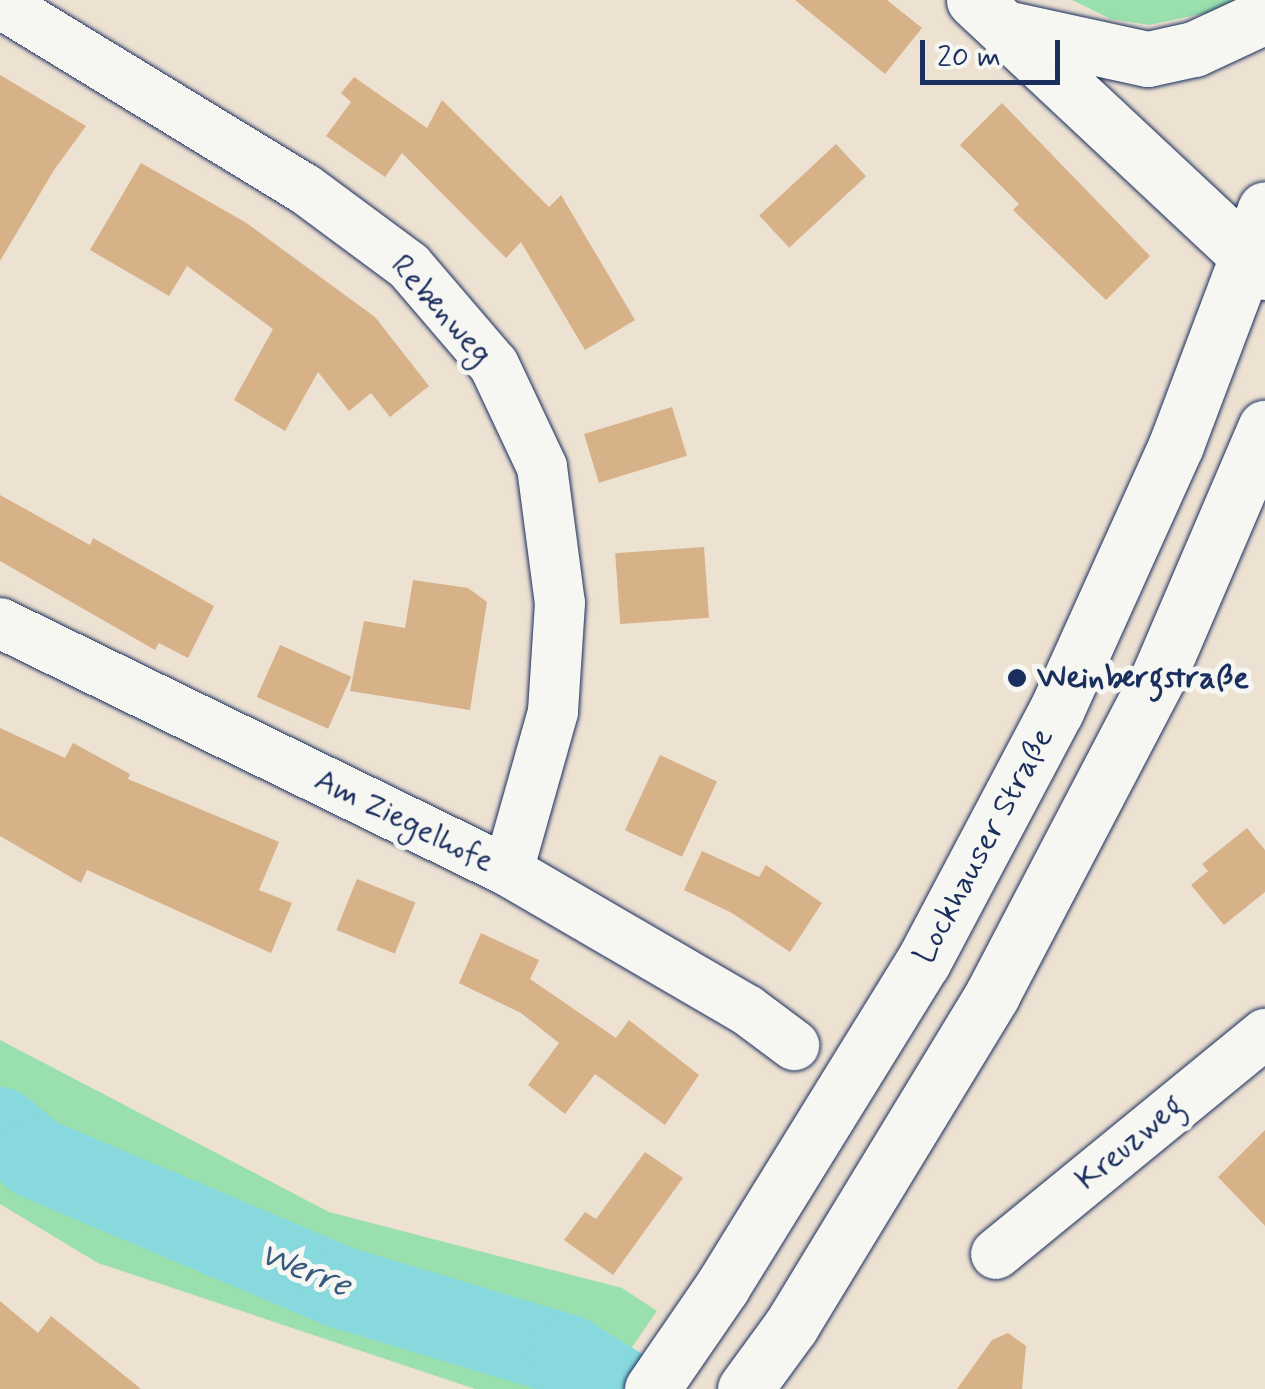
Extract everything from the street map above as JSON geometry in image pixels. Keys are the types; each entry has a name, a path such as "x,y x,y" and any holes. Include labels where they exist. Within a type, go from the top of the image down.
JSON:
{"main road":[{"path":"989,14 1148,59 1194,49 1265,16"},
{"path":"989,14 1259,246"},
{"name":"Lockhauser Straße","path":"652,1389 722,1288 923,962 1056,711 1176,445 1259,246"},
{"path":"745,1389 791,1326 992,995 1160,672 1265,428"}],"street":[{"name":"Rebenweg","path":"0,3 305,189 409,266 494,364 542,467 560,603 553,712 508,872"},
{"name":"Am Ziegelhofe","path":"0,624 508,872 747,1010 794,1045"},
{"name":"Kreuzweg","path":"996,1254 1265,1034"}],"green space":[{"path":"1072,0 1244,0 1210,22 1205,13 1149,25 1111,19"},
{"path":"0,1040 329,1212 622,1288 657,1311 603,1389 475,1389 98,1263 0,1204"}],"building":[{"path":"795,0 887,0 922,28 885,74"},
{"path":"0,75 86,126 54,170 0,261"},
{"path":"354,77 427,128 442,100 549,207 561,195 635,320 585,350 521,242 506,258 402,153 385,177 326,136 351,102 341,93"},
{"path":"1002,103 1150,256 1106,300 1013,210 1019,204 960,145"},
{"path":"836,144 866,176 789,248 759,216"},
{"path":"141,163 245,222 375,317 429,386 390,417 371,393 349,411 318,372 285,431 234,400 273,329 187,266 169,296 90,250"},
{"path":"672,407 687,456 599,483 584,434"},
{"path":"0,495 90,545 93,538 214,606 188,658 159,643 155,650 0,561"},
{"path":"704,547 709,618 620,624 615,553"},
{"path":"413,580 468,588 487,602 470,710 350,691 364,621 405,628"},
{"path":"280,645 351,677 328,729 257,697"},
{"path":"0,728 65,758 73,743 130,774 128,779 279,842 259,890 292,903 271,953 87,870 81,883 0,836"},
{"path":"660,755 717,782 682,857 625,830"},
{"path":"1247,828 1265,850 1265,892 1224,925 1191,885 1208,871 1202,864"},
{"path":"702,851 759,877 766,865 822,903 790,952 732,913 684,890"},
{"path":"357,879 415,903 395,954 336,930"},
{"path":"481,933 539,960 530,979 616,1038 629,1020 699,1075 665,1125 595,1074 565,1114 528,1085 559,1043 521,1013 459,983"},
{"path":"1265,1130 1265,1226 1218,1177"},
{"path":"645,1152 683,1178 613,1275 564,1240 585,1212 596,1219"},
{"path":"0,1301 38,1333 51,1316 141,1389 0,1389"},
{"path":"1008,1333 1026,1346 1022,1389 957,1389 992,1340"}],"waterway":[{"name":"Werre","path":"0,1128 36,1158 340,1287 568,1356 621,1389"}],"place":[{"name":"Weinbergstraße","path":"1017,678"}]}
